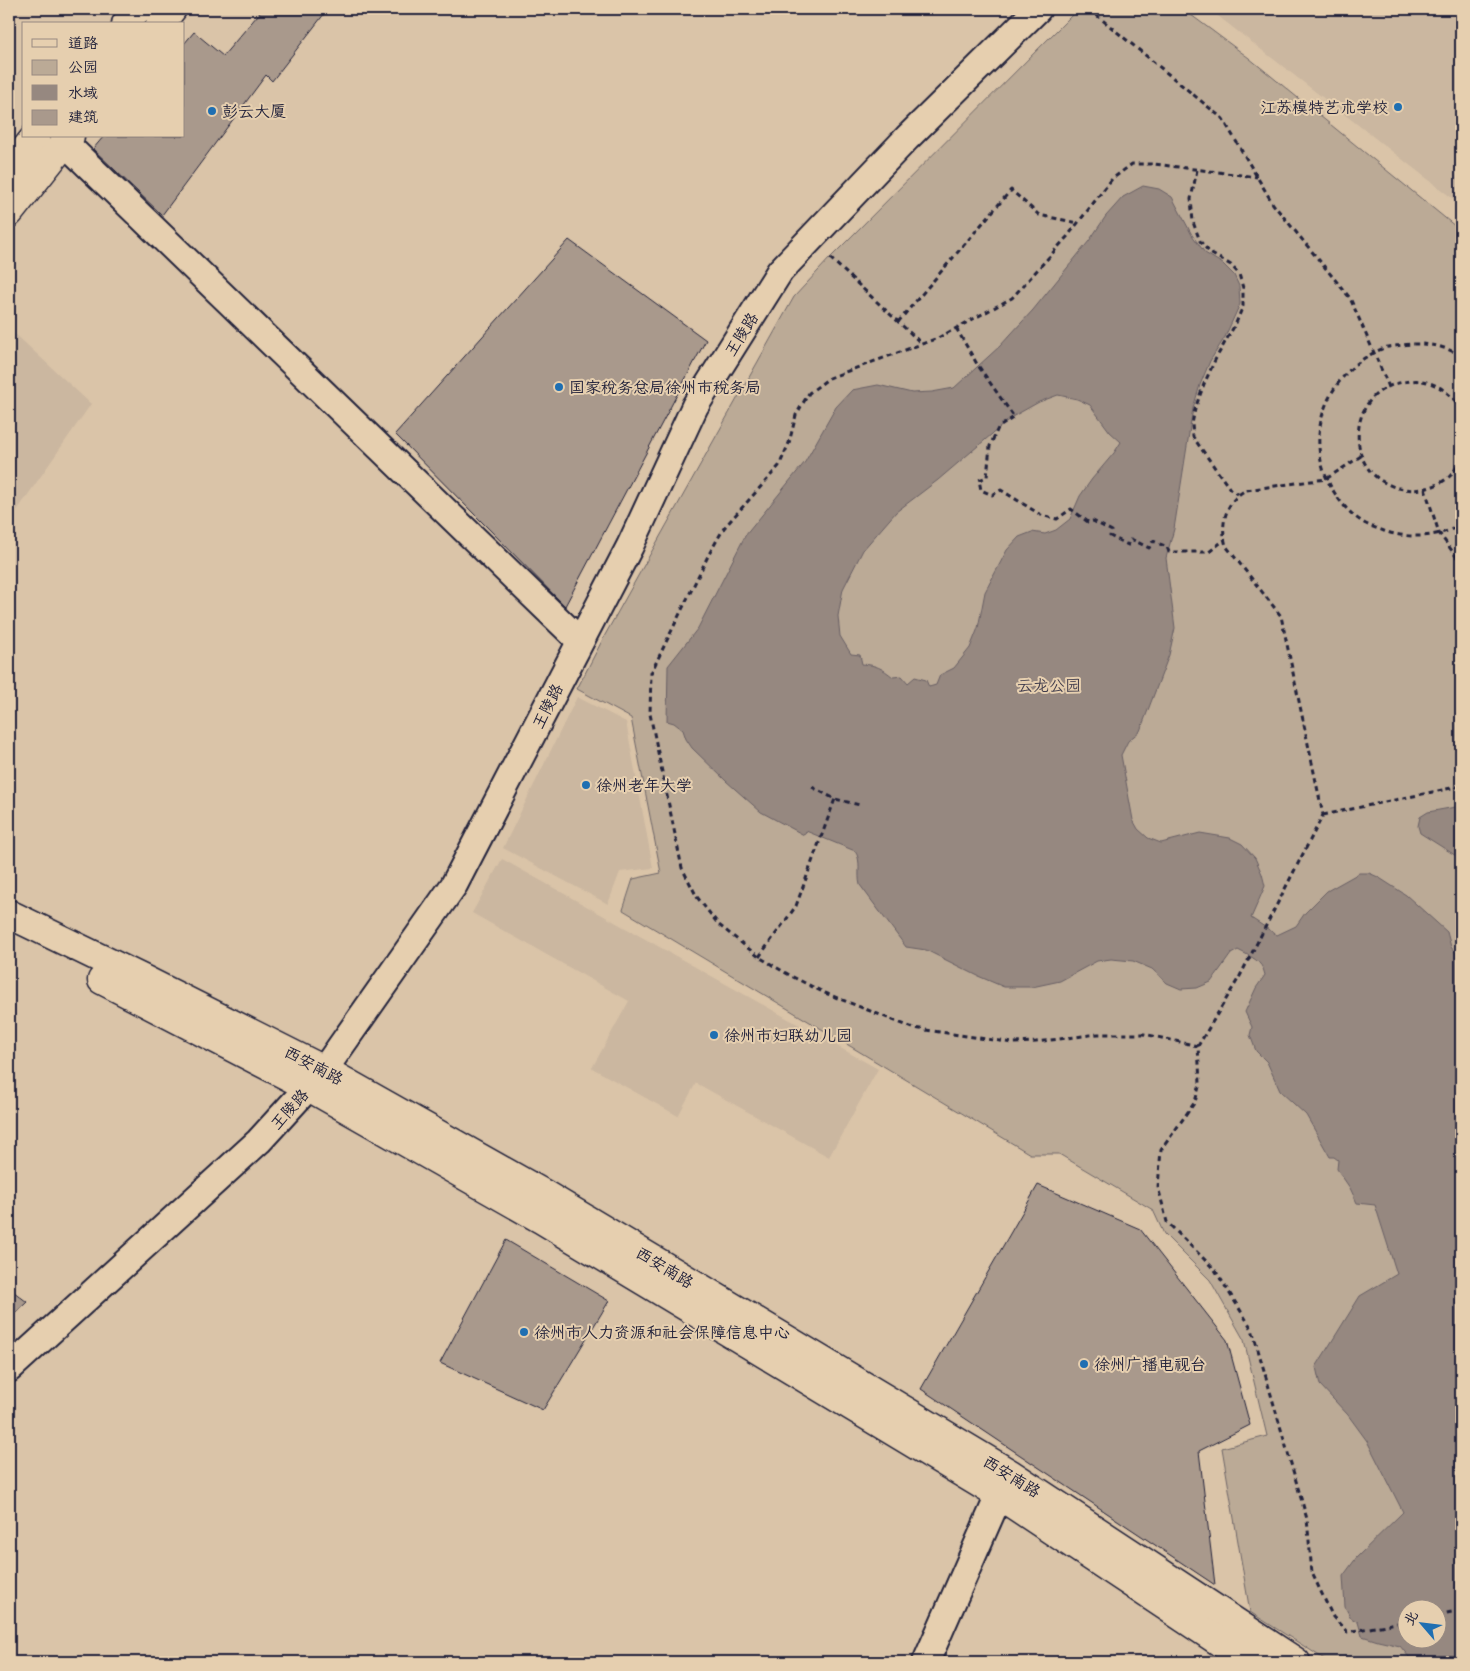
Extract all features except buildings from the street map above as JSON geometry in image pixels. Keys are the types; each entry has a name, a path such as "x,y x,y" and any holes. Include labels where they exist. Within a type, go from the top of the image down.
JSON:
{"main road":[{"path":"128,22 138,9"},
{"path":"162,22 172,9"},
{"path":"9,170 34,138"},
{"path":"9,213 68,140"},
{"name":"西安南路","path":"9,914 145,980 316,1078"},
{"name":"西安南路","path":"9,935 135,996 316,1078 544,1194 1004,1484 1296,1662"},
{"name":"西安南路","path":"1004,1484 1250,1662"}],"street":[{"name":"王陵路","path":"9,1369 259,1141 316,1078 454,885 630,546 695,406 780,271 907,138 1038,9"},
{"path":"68,140 580,642"},
{"path":"926,1662 1004,1484"}],"path":[{"path":"1089,9 1223,119 1273,204 1350,298 1389,387"},
{"path":"1198,1046 1144,1034 1098,1034 1013,1043 913,1028 825,993 759,957 719,925 697,897 682,868 650,714 651,673 709,554 724,528 779,466 789,443 796,415 809,393 829,378 938,338 1012,298 1078,223 1112,179 1132,164 1154,164 1257,178"},
{"path":"1197,170 1191,199 1193,222 1200,240 1210,253 1231,265 1239,274 1243,288 1243,306 1204,384 1195,409 1192,424 1193,437 1230,489 1238,494"},
{"path":"898,322 1011,190 1039,215 1078,223"},
{"path":"830,258 922,344"},
{"path":"956,328 977,364 1014,417 998,428 990,446 987,477 979,480 981,490 992,495 1001,490 1042,514 1057,519 1070,509 1088,522 1093,521 1112,531 1110,536 1128,545 1131,539 1150,548 1153,541 1167,547 1169,552 1209,552 1224,540"},
{"path":"1461,356 1450,349 1418,343 1385,348 1356,363 1334,388 1321,418 1319,449 1326,479 1342,505 1366,524 1395,535 1426,536 1456,528 1461,524"},
{"path":"1461,410 1449,394 1434,384 1416,380 1397,383 1380,391 1368,404 1360,421 1358,438 1362,456 1370,471 1384,482 1400,489 1418,490 1435,486 1450,476 1461,460"},
{"path":"1362,456 1326,479 1246,490 1238,494 1229,506 1224,519 1222,532 1226,546 1280,616 1324,815 1240,976 1198,1046 1200,1083 1195,1102 1162,1150 1158,1187 1167,1222 1215,1270 1252,1329 1307,1519 1312,1573 1333,1617 1347,1632 1398,1623"},
{"path":"1424,489 1439,533 1461,563"},
{"path":"1324,815 1461,786"},
{"path":"812,787 835,799 860,805"},
{"path":"759,957 796,906 835,799"},
{"path":"1448,1612 1461,1610"}],"shaded area":[{"name":"江苏模特艺术学校","path":"1209,9 1461,9 1461,205"},
{"path":"12,331 91,404 9,522 9,334"},
{"name":"徐州老年大学","path":"577,697 626,722 653,868 620,872 608,904 503,848"},
{"name":"徐州市妇联幼儿园","path":"502,859 878,1069 829,1157 696,1083 678,1116 592,1068 629,1001 472,913"}],"green space":[{"name":"云龙公园","path":"1078,9 1183,9 1249,58 1461,231 1461,1662 1329,1662 1250,1612 1222,1448 1267,1436 1244,1340 1210,1280 1164,1234 1153,1210 1059,1154 1030,1154 623,910 633,879 661,873 631,718 577,689 605,635 794,297 830,258"}],"water":[{"name":"云龙公园","path":"1143,186 1159,189 1172,197 1192,235 1205,253 1223,264 1234,275 1239,286 1240,304 1225,337 1210,361 1193,408 1174,529 1166,558 1175,628 1169,655 1140,731 1128,741 1121,755 1133,820 1138,829 1148,838 1161,843 1200,833 1230,838 1242,844 1255,858 1265,886 1251,918 1277,935 1296,926 1305,913 1327,891 1359,873 1369,873 1406,895 1447,932 1451,947 1461,960 1461,1662 1413,1662 1402,1648 1448,1648 1448,1598 1398,1598 1398,1646 1362,1636 1358,1622 1351,1618 1345,1607 1343,1576 1357,1557 1403,1512 1367,1441 1348,1415 1320,1385 1316,1367 1360,1296 1397,1274 1375,1205 1357,1203 1350,1188 1337,1169 1338,1160 1330,1157 1306,1115 1280,1091 1267,1062 1256,1051 1250,1035 1252,1027 1245,1012 1256,988 1265,975 1259,962 1238,950 1231,954 1211,982 1197,988 1181,989 1167,983 1152,969 1133,961 1111,959 1097,961 1060,981 1032,987 1004,987 926,950 906,947 860,885 859,863 855,851 806,831 804,835 761,812 692,748 683,730 674,723 667,721 668,666 698,628 745,536 805,462 836,407 852,390 878,385 912,393 954,388 1000,346 1033,310 1089,241 1106,216 1123,197","holes":["1058,395 1077,399 1090,405 1110,432 1121,442 1080,496 1070,519 1056,530 1045,534 1032,532 1019,537 1007,550 985,592 978,628 970,648 954,668 940,675 936,685 929,687 926,680 915,677 908,683 902,676 893,677 879,668 862,664 860,655 851,654 840,636 838,616 843,589 863,550 896,512 938,480 1012,417 1039,402"]},
{"path":"1461,806 1461,859 1420,833 1418,826 1420,817 1428,812"}],"place":[{"name":"江苏模特艺术学校","path":"1398,107"},
{"name":"彭云大厦","path":"212,111"},
{"name":"国家税务总局徐州市税务局","path":"559,387"},
{"name":"徐州老年大学","path":"586,785"},
{"name":"徐州市妇联幼儿园","path":"714,1035"},
{"name":"徐州市人力资源和社会保障信息中心","path":"524,1332"},
{"name":"徐州广播电视台","path":"1084,1364"}]}
